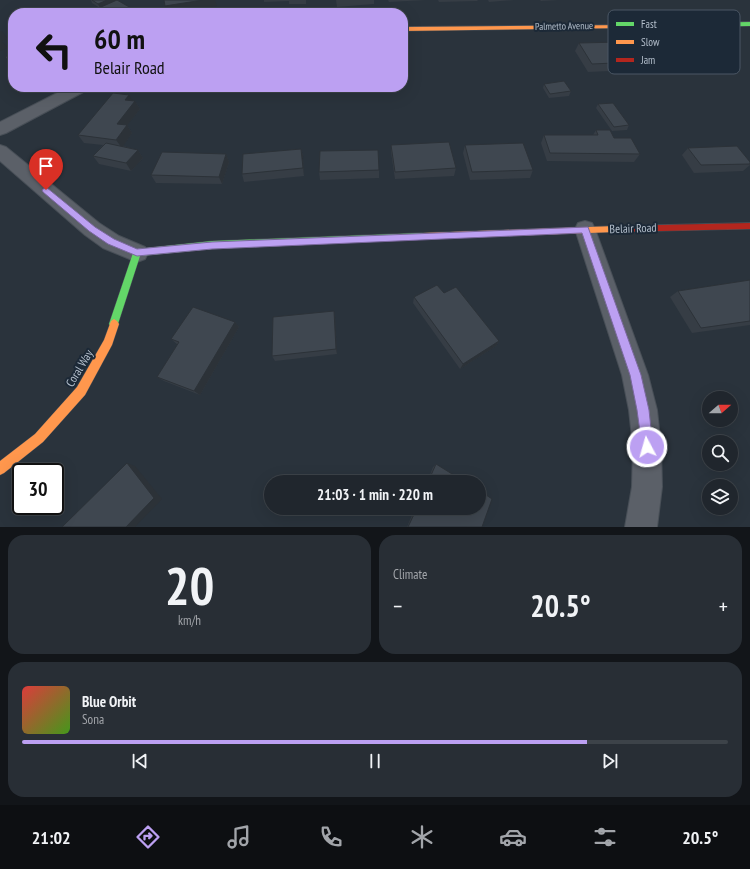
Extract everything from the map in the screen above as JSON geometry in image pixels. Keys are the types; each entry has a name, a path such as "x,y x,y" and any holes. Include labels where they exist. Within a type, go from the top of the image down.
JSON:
{"street":[{"name":"Palmetto Avenue","path":"740,24 750,24"},
{"name":"Palmetto Avenue","path":"408,29 608,26"},
{"path":"0,129 71,92"},
{"name":"Belair Road","path":"0,151 92,229 111,242 137,252 212,245 585,229 750,226"},
{"path":"585,229 635,375 643,410 647,455 647,487 641,527"},
{"name":"Coral Way","path":"0,469 39,438 81,391 108,342 137,252"}],"building":[{"path":"92,0 107,0 98,4"},
{"path":"117,0 131,8 103,8 101,7"},
{"path":"164,0 203,0 165,6"},
{"path":"608,42 608,63 592,64 579,43"},
{"path":"564,81 571,91 550,94 544,84"},
{"path":"113,93 129,95 125,100 135,101 117,124 127,125 116,140 78,135"},
{"path":"613,103 629,125 614,127 598,104"},
{"path":"596,130 610,130 614,138 631,138 640,154 550,153 544,135 598,135"},
{"path":"449,142 456,168 395,172 391,145"},
{"path":"106,143 138,150 126,163 93,156"},
{"path":"523,143 533,170 472,172 465,145"},
{"path":"737,146 750,164 701,165 688,148"},
{"path":"301,149 303,168 242,174 243,154"},
{"path":"378,150 379,170 319,172 320,151"},
{"path":"162,152 226,154 219,177 151,175"},
{"path":"750,280 750,321 701,328 678,291"},
{"path":"437,285 444,293 456,287 499,341 463,364 414,297"},
{"path":"193,307 235,322 194,391 157,377 179,342 171,339"},
{"path":"334,311 336,349 272,356 273,317"},
{"path":"127,463 154,498 126,527 62,527"},
{"path":"436,464 454,475 431,475"},
{"path":"486,495 492,499 482,527 408,527 414,515 486,515"}],"traffic: fast":[{"path":"740,24 750,24"},
{"path":"114,324 137,253 212,245 423,236"}],"traffic: slow":[{"path":"408,29 608,26"},
{"path":"423,236 615,229"},
{"path":"0,469 39,438 81,391 108,342 114,324"}],"traffic: jam":[{"path":"615,229 750,226"}],"route":[{"path":"46,190 92,229 111,242 137,252 212,245 585,229 635,375 643,410 647,447"}]}
